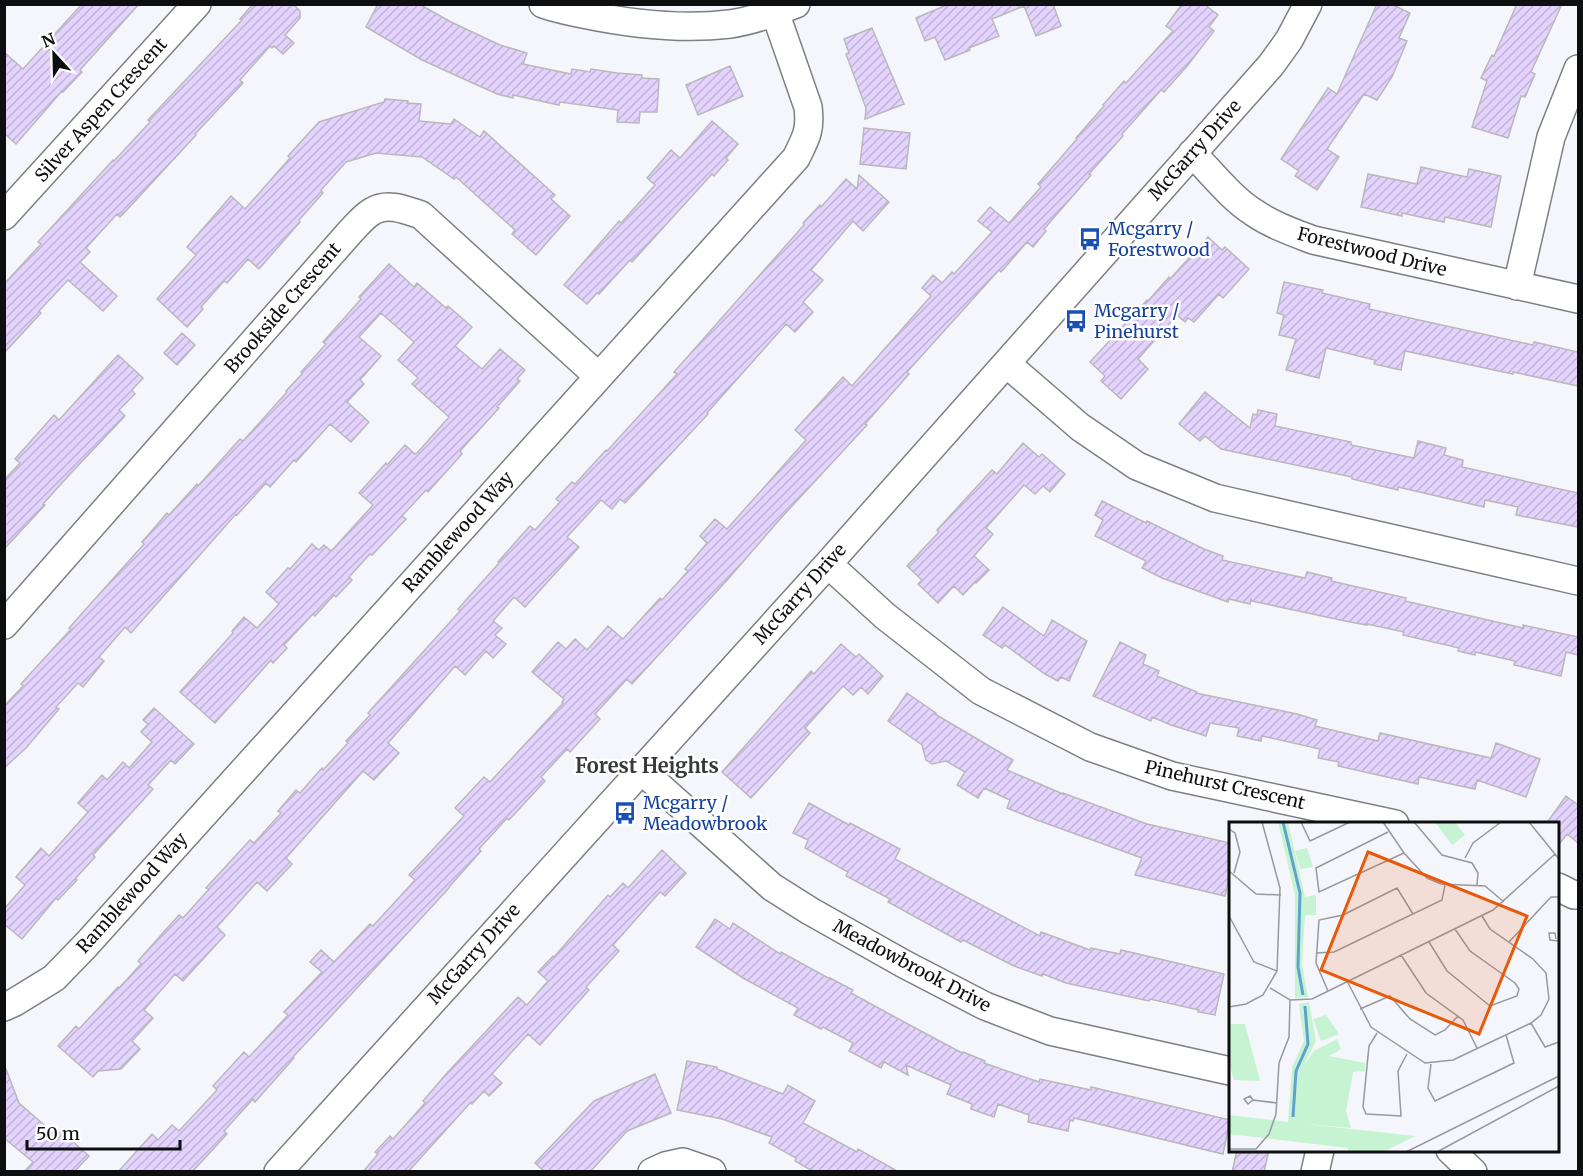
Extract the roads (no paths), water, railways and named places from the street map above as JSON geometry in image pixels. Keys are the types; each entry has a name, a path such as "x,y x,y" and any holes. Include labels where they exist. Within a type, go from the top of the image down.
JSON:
{"street":[{"name":"Silver Aspen Crescent","path":"4,216 197,4"},
{"path":"543,4 637,24 679,26 731,24 785,8"},
{"name":"McGarry Drive","path":"278,1172 828,564 1271,65 1289,40 1308,4"},
{"name":"Ramblewood Way","path":"4,1007 54,978 86,945 796,158 806,138 810,122 785,8"},
{"path":"1517,286 1551,137 1578,69"},
{"name":"Forestwood Drive","path":"1192,153 1230,193 1252,211 1281,228 1313,240 1578,299"},
{"name":"Brookside Crescent","path":"4,625 351,231 372,211 388,206 421,215 598,376"},
{"path":"1007,364 1080,428 1137,466 1215,498 1578,581"},
{"name":"Pinehurst Crescent","path":"828,564 885,616 981,691 1090,747 1172,776 1386,822"},
{"name":"Meadowbrook Drive","path":"640,770 772,887 904,964 985,1006 1050,1031 1229,1071"},
{"path":"1559,887 1578,895"},
{"path":"1315,1172 1320,1152"},
{"path":"1452,1152 1473,1172"},
{"path":"652,1172 683,1162 712,1172"}],"place":[{"name":"Mcgarry / Forestwood","path":"1090,239"},
{"name":"Mcgarry / Pinehurst","path":"1076,321"},
{"name":"Mcgarry / Meadowbrook","path":"625,813"}],"district":[{"name":"Forest Heights","path":"647,766"}]}
